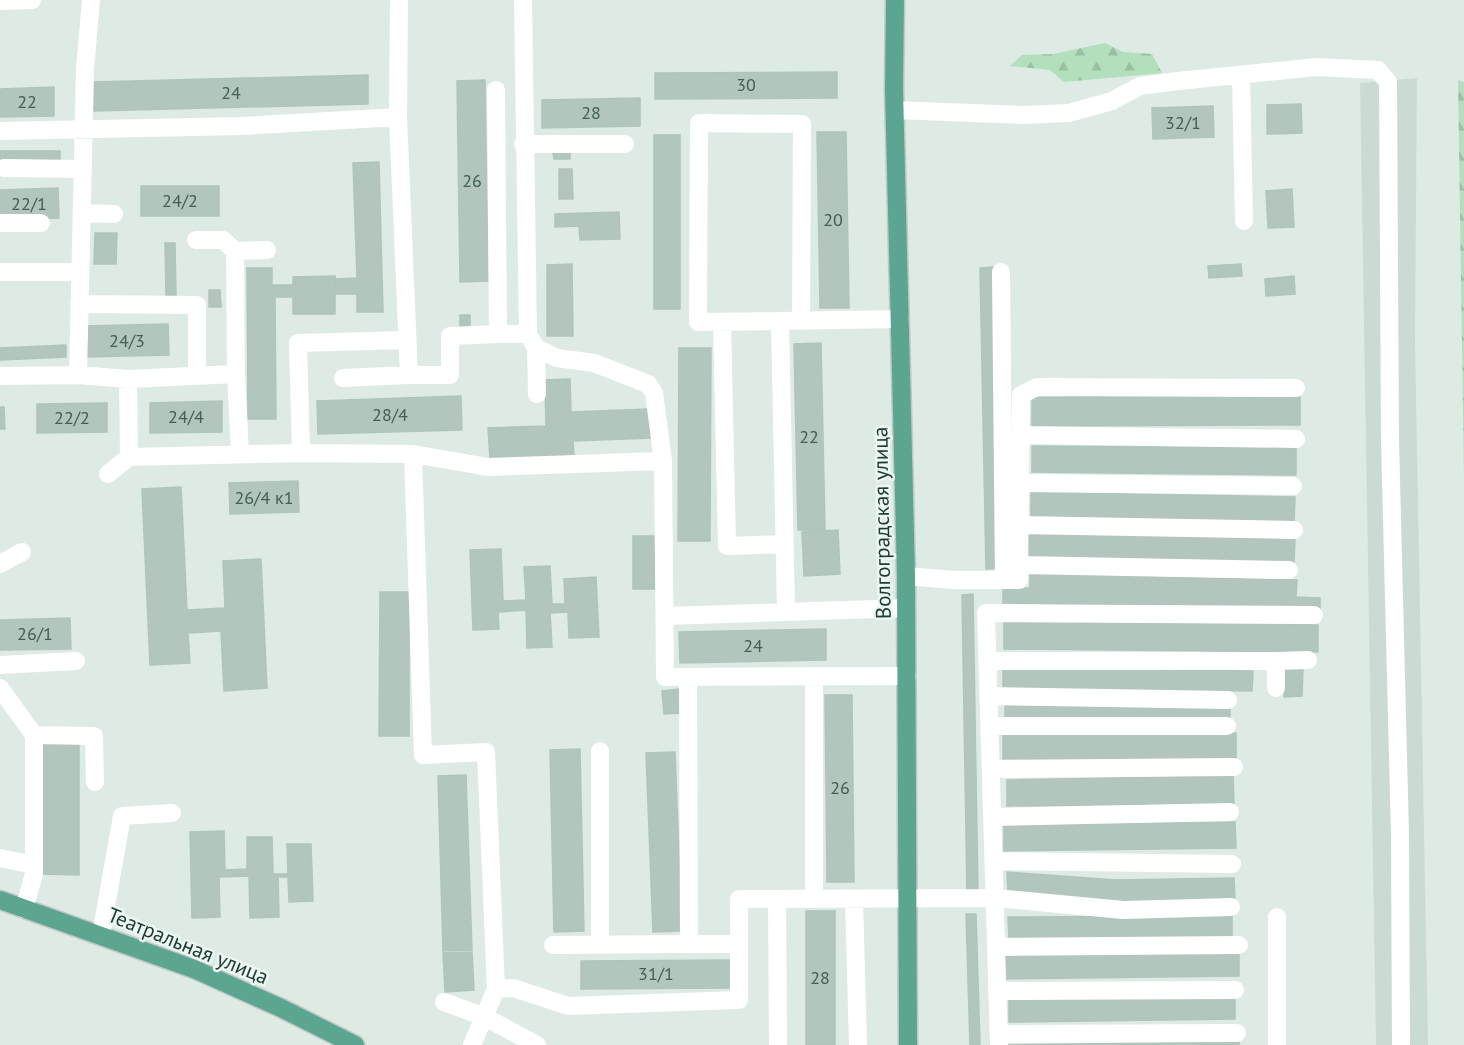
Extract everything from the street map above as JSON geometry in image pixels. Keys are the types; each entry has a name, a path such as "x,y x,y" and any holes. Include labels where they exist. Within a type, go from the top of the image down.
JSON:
{"main road":[{"name":"Волгоградская улица","path":"895,0 895,110 906,576 908,1045"},
{"name":"Театральная улица","path":"0,900 194,969 355,1045"}],"street":[{"path":"0,1 32,0"},
{"path":"78,375 85,69 91,0"},
{"path":"399,0 398,117 409,375"},
{"path":"523,0 523,144 532,341 537,394"},
{"path":"895,110 1023,115 1069,113 1112,101 1140,86 1240,76 1273,70 1358,68 1378,70 1388,82 1390,440 1400,835 1401,1045"},
{"path":"1240,76 1244,221"},
{"path":"496,90 498,334"},
{"path":"0,131 241,126 398,117"},
{"path":"801,321 802,124 699,123 698,322 801,321 900,319"},
{"path":"523,144 625,144"},
{"path":"4,168 83,169"},
{"path":"82,213 114,214"},
{"path":"0,224 41,223"},
{"path":"196,240 223,240 235,251 267,250"},
{"path":"235,251 236,374 240,454"},
{"path":"0,272 79,272"},
{"path":"1001,272 1004,580"},
{"path":"79,304 196,305 197,375"},
{"path":"780,321 786,612"},
{"path":"722,322 727,546 785,544"},
{"path":"343,378 450,375 450,336 498,334 532,341 557,358 594,363 648,384 654,393 663,461 665,677 906,676"},
{"path":"301,453 298,343 408,340"},
{"path":"0,376 78,375 128,379 236,374"},
{"path":"128,379 129,457"},
{"path":"906,576 1019,580 1021,395 1037,387 1296,388"},
{"path":"1021,435 1296,439"},
{"path":"108,474 129,457 240,454 413,454 488,467 663,461"},
{"path":"413,454 423,755 486,752 496,989 472,1045"},
{"path":"1020,483 1293,486"},
{"path":"1020,525 1294,530"},
{"path":"0,564 22,552"},
{"path":"1020,565 1289,570"},
{"path":"666,616 906,608"},
{"path":"1237,1033 999,1039 986,613 1314,615"},
{"path":"987,661 1308,660"},
{"path":"0,665 76,661"},
{"path":"1275,661 1276,688"},
{"path":"688,676 689,944"},
{"path":"813,676 814,899"},
{"path":"0,688 34,735 34,874 24,909"},
{"path":"989,696 1228,700"},
{"path":"990,726 1227,726"},
{"path":"34,735 94,735 95,782"},
{"path":"600,751 600,945"},
{"path":"991,769 1234,767"},
{"path":"993,817 1230,812"},
{"path":"101,935 122,816 172,813"},
{"path":"0,858 34,865"},
{"path":"994,861 1232,864"},
{"path":"854,898 858,1045"},
{"path":"496,989 513,988 568,1006 739,1000 739,899 996,898 1123,910 1231,907"},
{"path":"777,899 778,1045"},
{"path":"1277,917 1277,1045"},
{"path":"553,945 739,944"},
{"path":"997,947 1239,945"},
{"path":"998,991 1236,990"},
{"path":"444,1002 485,1017 537,1045"}],"shaded area":[{"path":"1417,78 1415,341 1428,1045 1376,1045 1360,83"}],"green space":[{"path":"1105,43 1123,52 1152,54 1162,73 1064,82 1050,70 1010,66 1022,55 1053,54"},
{"path":"1458,80 1464,82 1464,481"}],"building":[{"path":"837,72 837,98 655,99 655,73"},
{"path":"368,75 368,104 94,111 94,82"},
{"path":"485,80 488,281 460,282 457,81"},
{"path":"54,87 54,116 0,117 0,89"},
{"path":"640,98 640,126 542,128 542,100"},
{"path":"1301,104 1302,133 1267,134 1267,105"},
{"path":"1213,106 1214,137 1153,139 1152,108"},
{"path":"817,132 846,132 849,308 820,308"},
{"path":"654,135 680,135 680,309 654,309"},
{"path":"0,151 60,151 60,162 0,162"},
{"path":"570,151 570,159 554,159 553,152"},
{"path":"379,162 383,312 357,312 357,294 335,294 335,279 357,278 353,163"},
{"path":"559,169 572,169 573,199 559,199"},
{"path":"141,186 219,186 219,216 141,216"},
{"path":"58,188 59,218 0,220 0,190"},
{"path":"1292,189 1294,227 1268,228 1266,191"},
{"path":"619,212 620,239 580,240 579,226 555,227 555,214"},
{"path":"95,233 117,233 116,264 94,264"},
{"path":"165,243 175,243 176,297 166,297"},
{"path":"572,264 573,336 547,336 547,265"},
{"path":"1241,264 1242,276 1209,278 1208,266"},
{"path":"993,267 999,568 986,569 980,268"},
{"path":"247,268 272,268 272,285 293,285 293,277 335,276 335,314 293,314 293,297 275,297 276,419 248,419"},
{"path":"1294,276 1295,294 1266,296 1265,279"},
{"path":"209,290 220,290 221,307 209,307"},
{"path":"460,315 470,315 470,328 460,328"},
{"path":"168,324 169,355 86,357 85,326"},
{"path":"821,343 825,530 798,530 794,344"},
{"path":"66,345 66,357 0,360 0,348"},
{"path":"679,348 711,348 710,541 678,541"},
{"path":"570,379 571,412 649,409 650,438 573,441 574,455 490,458 488,428 546,426 545,380"},
{"path":"461,396 462,430 318,434 317,401"},
{"path":"1300,396 1300,425 1032,426 1032,397"},
{"path":"222,401 222,432 150,433 150,403"},
{"path":"107,403 107,432 37,433 37,404"},
{"path":"0,407 4,407 5,429 0,429"},
{"path":"1032,446 1296,448 1296,475 1032,472"},
{"path":"298,481 299,512 230,514 229,483"},
{"path":"181,487 187,610 225,608 223,561 261,559 267,688 224,691 221,631 188,633 190,663 150,665 142,489"},
{"path":"1031,492 1295,497 1294,523 1031,518"},
{"path":"838,530 840,574 804,576 802,532"},
{"path":"1028,533 1295,538 1294,563 1027,558"},
{"path":"633,536 659,536 659,589 633,589"},
{"path":"501,549 503,601 526,600 524,567 550,566 552,604 565,604 564,579 596,577 599,637 569,638 568,612 550,613 552,647 527,648 526,610 498,612 499,629 473,630 470,550"},
{"path":"1030,574 1297,580 1296,597 1320,598 1320,609 1003,603 1003,588 1030,588"},
{"path":"380,592 409,592 409,736 379,736"},
{"path":"973,594 978,895 967,895 962,595"},
{"path":"70,618 71,649 0,650 0,620"},
{"path":"1004,622 1318,625 1318,652 1004,649"},
{"path":"826,629 826,660 680,663 679,632"},
{"path":"1285,667 1303,667 1302,696 1284,697"},
{"path":"1003,668 1253,671 1252,691 1003,688"},
{"path":"680,689 682,713 664,714 662,691"},
{"path":"825,695 852,695 854,882 827,882"},
{"path":"1005,706 1230,708 1230,719 1005,718"},
{"path":"1003,732 1236,733 1236,760 1003,759"},
{"path":"79,740 79,875 42,874 43,741"},
{"path":"580,749 584,931 554,932 550,750"},
{"path":"675,752 682,931 653,932 646,753"},
{"path":"466,775 472,950 443,951 438,776"},
{"path":"1233,776 1234,803 1007,806 1007,780"},
{"path":"1235,822 1236,848 1004,851 1004,825"},
{"path":"224,831 225,870 247,869 247,837 272,837 273,874 288,874 287,844 311,844 313,901 289,902 288,877 278,877 279,917 250,918 249,876 219,877 220,917 192,918 190,832"},
{"path":"1007,872 1116,880 1234,878 1235,898 1115,902 1008,894"},
{"path":"806,911 835,911 835,1045 806,1045"},
{"path":"966,914 976,914 980,1045 970,1045"},
{"path":"1232,916 1232,937 1009,939 1008,917"},
{"path":"472,952 474,990 445,992 443,953"},
{"path":"1239,953 1239,976 1004,979 1004,955"},
{"path":"731,960 731,988 581,989 581,961"},
{"path":"1235,998 1235,1019 1009,1022 1009,1000"},
{"path":"1239,1042 1239,1045 1006,1045"}]}
